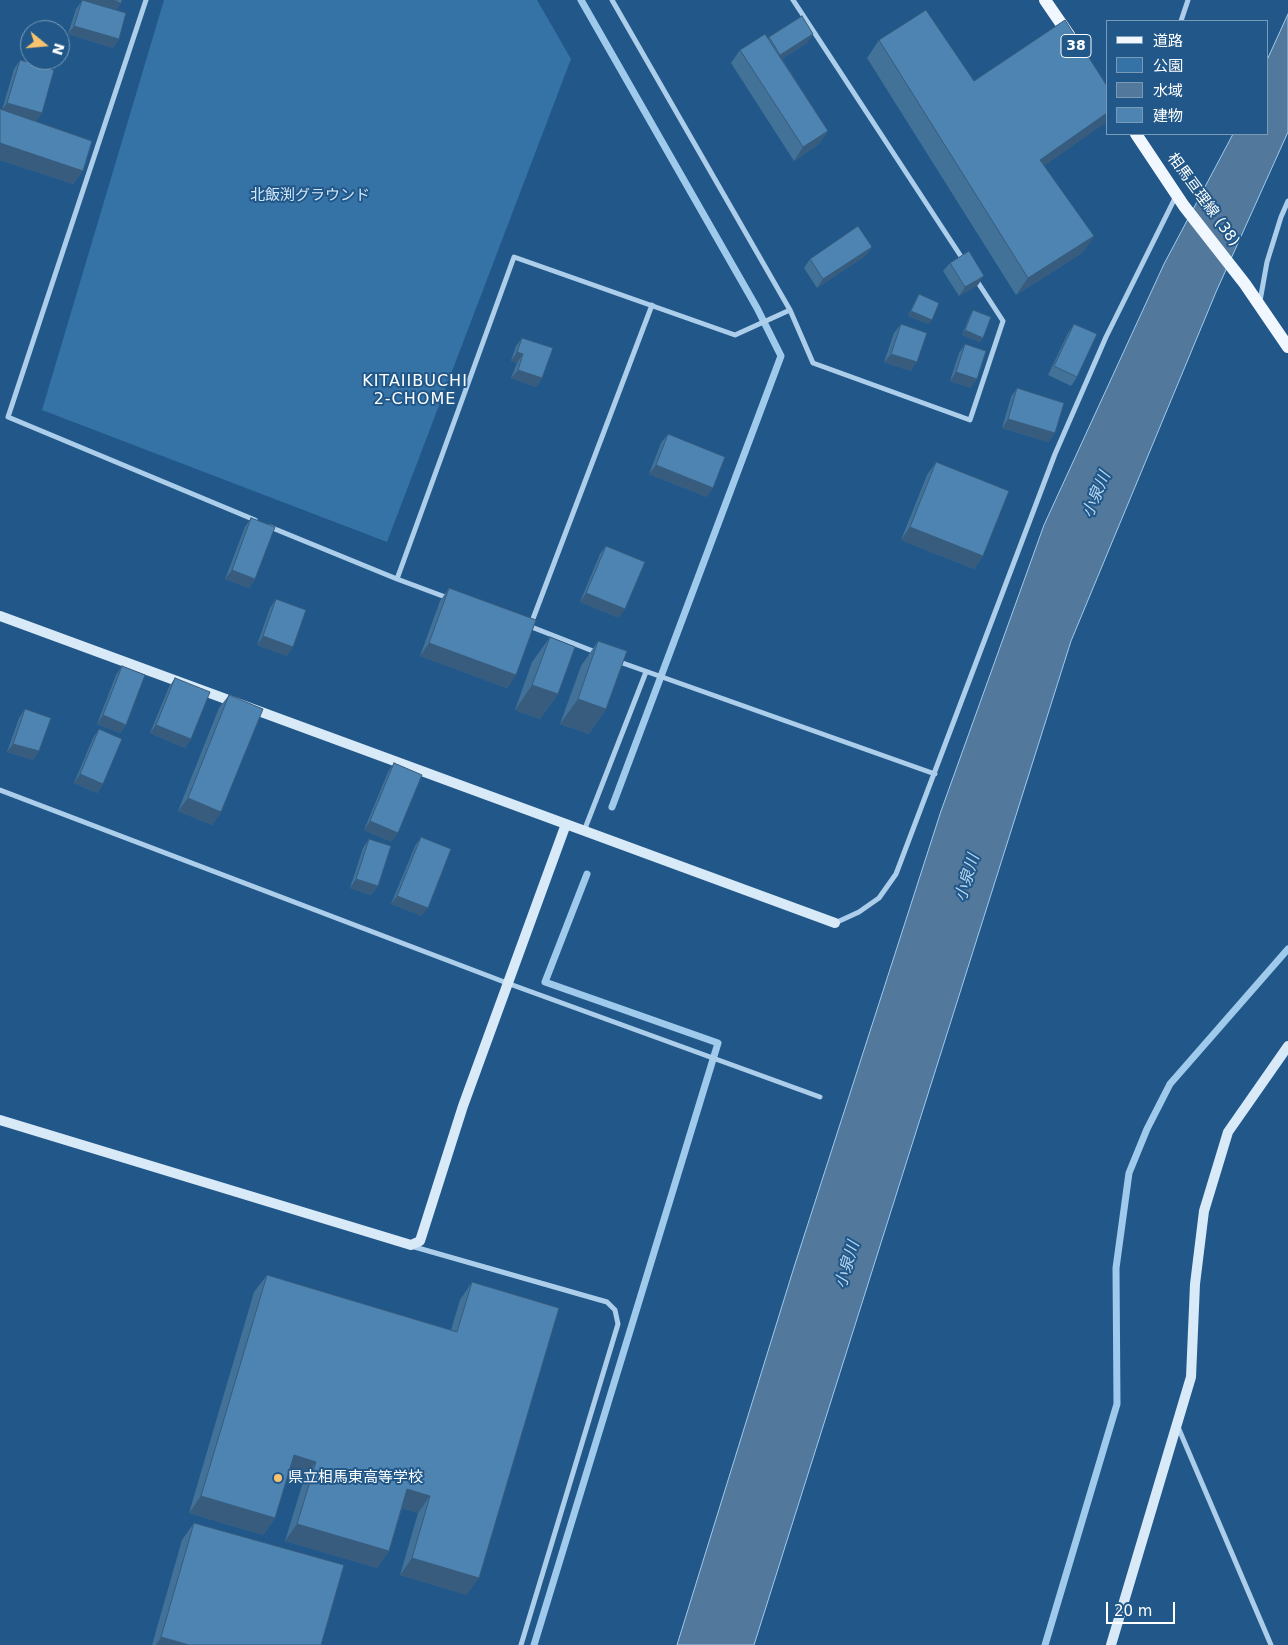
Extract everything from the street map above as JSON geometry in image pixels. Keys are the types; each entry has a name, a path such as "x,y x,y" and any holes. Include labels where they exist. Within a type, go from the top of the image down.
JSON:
{"main road":[{"name":"38","path":"1045,0 1076,45"},
{"name":"相馬亘理線 (38)","path":"1139,136 1180,201 1245,284 1288,347"}],"street":[{"path":"146,0 8,417 397,580 450,598"},
{"path":"612,0 790,310 813,363 970,420 1003,321 970,272"},
{"path":"792,0 965,263"},
{"path":"1181,20 1188,0"},
{"path":"0,616 834,923 859,912 878,898 896,874 1055,454 1106,337 1180,201"},
{"path":"1259,304 1267,262 1288,201"},
{"path":"397,580 514,257 735,335 790,310"},
{"path":"530,627 652,305"},
{"path":"521,624 602,655"},
{"path":"610,658 935,774"},
{"path":"584,831 646,672"},
{"path":"0,790 507,982 820,1097"},
{"path":"411,1246 420,1241 463,1106 566,824"},
{"path":"1111,1645 1191,1377 1195,1284 1204,1211 1228,1132 1288,1046"},
{"path":"0,1120 411,1246 607,1302 615,1310 618,1324 521,1645"},
{"path":"1177,1424 1270,1645"}],"green space":[{"name":"北飯渕グラウンド","path":"164,0 537,0 571,59 387,542 42,410"}],"water":[{"name":"小泉川","path":"1288,14 1288,132 1216,292 1071,641 754,1645 677,1645 795,1264 941,811 1044,525 1164,264 1232,135 1268,135 1268,58"}],"building":[{"path":"82,0 126,13 119,39 74,26"},
{"path":"926,10 974,81 1065,20 1106,84 1106,114 1040,160 1094,236 1028,278 879,40"},
{"path":"802,16 813,34 780,55 769,37"},
{"path":"765,34 828,131 803,147 740,50"},
{"path":"20,60 20,70 54,70 42,113 7,103"},
{"path":"0,109 92,141 83,171 0,143"},
{"path":"858,226 872,247 823,279 810,259"},
{"path":"969,251 984,276 965,287 950,263"},
{"path":"919,294 939,303 932,320 911,311"},
{"path":"973,310 991,317 983,338 965,330"},
{"path":"901,324 927,333 917,362 891,354"},
{"path":"1074,324 1097,334 1077,377 1054,366"},
{"path":"522,338 553,348 542,378 518,370 523,354 517,352"},
{"path":"965,344 986,351 977,379 956,372"},
{"path":"1017,388 1064,403 1055,433 1008,419"},
{"path":"668,434 725,457 713,488 656,465"},
{"path":"936,462 1009,491 983,556 910,527"},
{"path":"251,518 275,527 255,579 232,570"},
{"path":"606,546 645,562 625,609 586,593"},
{"path":"449,588 536,620 516,675 429,643"},
{"path":"276,599 306,610 293,647 263,636"},
{"path":"550,637 575,647 558,694 532,685"},
{"path":"598,641 627,651 606,709 578,699"},
{"path":"122,666 145,675 126,725 103,715"},
{"path":"175,678 210,692 191,739 156,725"},
{"path":"229,695 263,709 221,812 188,798"},
{"path":"25,709 51,718 39,751 13,744"},
{"path":"99,729 122,739 103,784 80,774"},
{"path":"394,763 422,775 398,833 370,821"},
{"path":"421,837 451,849 428,908 397,896"},
{"path":"369,839 391,846 378,886 356,879"},
{"path":"267,1275 457,1332 472,1282 559,1308 479,1578 412,1558 430,1496 407,1489 389,1551 297,1524 316,1462 294,1455 275,1518 201,1496"},
{"path":"194,1523 344,1565 321,1645 189,1645 161,1637"}],"waterway":[{"path":"581,0 757,308 781,356 612,807"},
{"path":"534,1645 718,1043 545,982 587,874"},
{"path":"1045,1645 1117,1404 1116,1268 1129,1173 1147,1129 1170,1084 1288,949"}],"place":[{"name":"県立相馬東高等学校","path":"278,1478"}],"district":[{"name":"KITAIIBUCHI 2-CHOME","path":"415,391"}]}
